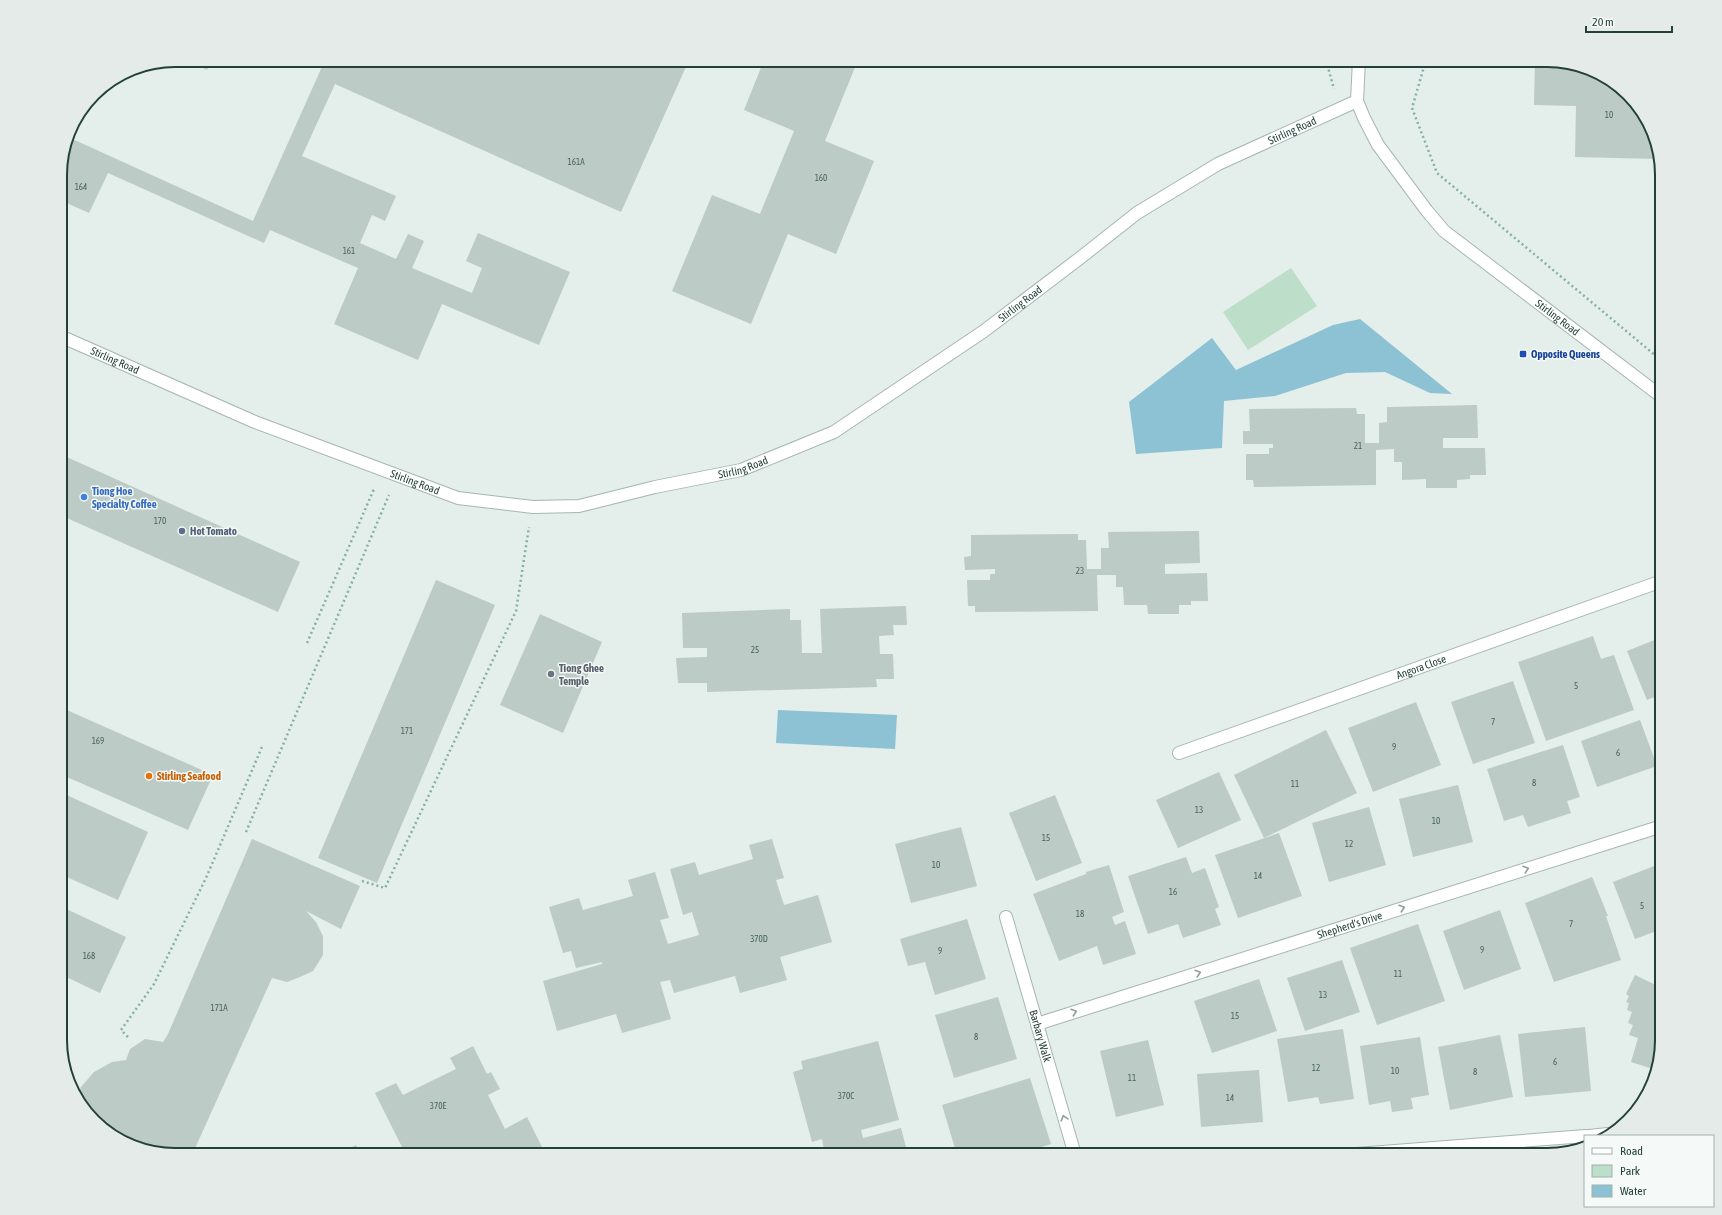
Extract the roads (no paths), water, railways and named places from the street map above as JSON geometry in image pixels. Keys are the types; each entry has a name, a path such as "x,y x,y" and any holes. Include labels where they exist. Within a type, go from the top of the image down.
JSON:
{"street":[{"name":"Stirling Road","path":"1359,67 1357,101 1378,145 1427,211 1444,231 1655,392"},
{"name":"Stirling Road","path":"67,339 255,422 458,498 533,507 579,506 655,487 741,470 834,432 984,331 1137,213 1218,164 1357,101"},
{"name":"Angora Close","path":"1179,752 1655,583"},
{"name":"Shepherd's Drive","path":"1037,1024 1655,828"},
{"name":"Barbary Walk","path":"1006,917 1073,1148"},
{"path":"1433,1148 1584,1136"}],"water":[{"path":"1360,319 1452,394 1430,393 1385,372 1346,373 1275,396 1224,401 1222,448 1136,454 1129,402 1212,338 1236,370 1333,325"},
{"path":"778,710 897,715 895,749 776,743"}],"place":[{"name":"Opposite Queens","path":"1523,354"},
{"name":"Tiong Hoe Specialty Coffee","path":"84,497"},
{"name":"Hot Tomato","path":"182,531"},
{"name":"Tiong Ghee Temple","path":"551,674"},
{"name":"Stirling Seafood","path":"149,776"}]}
